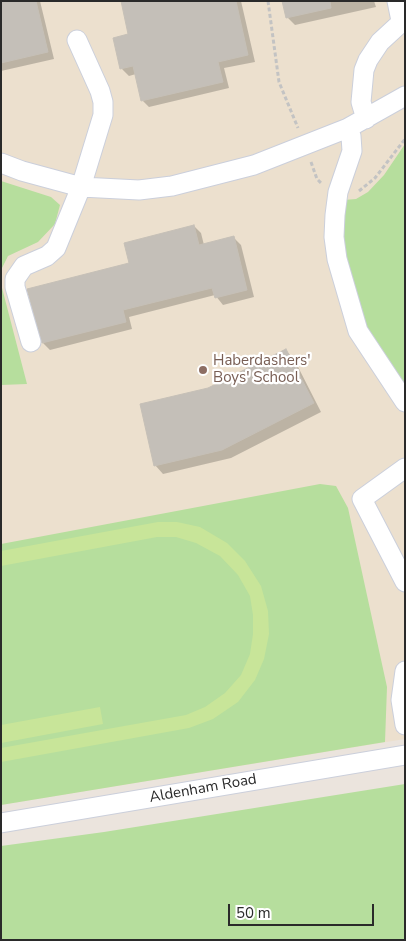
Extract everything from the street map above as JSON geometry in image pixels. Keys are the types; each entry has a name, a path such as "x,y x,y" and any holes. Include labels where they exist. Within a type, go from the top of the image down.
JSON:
{"street":[{"path":"366,118 361,102 364,70 380,42 403,20 397,1"},
{"path":"30,342 15,287 15,279 24,266 47,256 56,248 81,187 103,116 103,102 77,40"},
{"path":"1,163 22,171 81,187 139,190 172,186 254,165 348,128 405,96"},
{"path":"348,128 351,136 352,151 338,192 334,215 334,238 337,259 358,331 405,402"},
{"path":"405,468 362,499 405,582"},
{"path":"404,675 401,700 405,725"},
{"name":"Aldenham Road","path":"1,822 405,755"}],"shaded area":[{"name":"Haberdashers' Boys' School","path":"1,1 405,1 405,739 1,805"}],"green space":[{"path":"405,144 405,391 359,314 347,274 342,235 344,200 356,199 368,192 384,175"},
{"path":"1,181 51,197 60,205 55,224 38,242 8,256 1,270"},
{"path":"1,284 27,384 1,385"},
{"path":"320,484 336,486 348,508 387,687 385,742 1,805 1,544"},
{"path":"158,522 177,522 200,527 227,543 245,561 261,586 268,611 269,634 264,659 255,680 238,702 213,719 189,728 1,762 1,748 186,715 205,707 225,693 241,675 250,654 253,634 250,596 238,575 220,556 196,543 176,537 157,537 1,566 1,551"},
{"path":"100,707 103,724 1,743 1,725"},
{"path":"405,784 405,940 1,940 1,846 104,832"}],"building":[{"path":"1,1 36,1 48,52 1,63"},
{"path":"121,1 236,1 248,55 218,62 223,82 141,101 133,66 120,69 113,38 128,34"},
{"path":"282,1 330,1 331,8 286,18"},
{"path":"194,225 199,245 234,236 247,290 215,298 212,288 123,310 126,322 42,343 27,289 129,263 124,243"},
{"path":"286,349 314,403 222,450 154,466 140,404 208,388"}],"place":[{"name":"Haberdashers' Boys' School","path":"203,370"}]}
